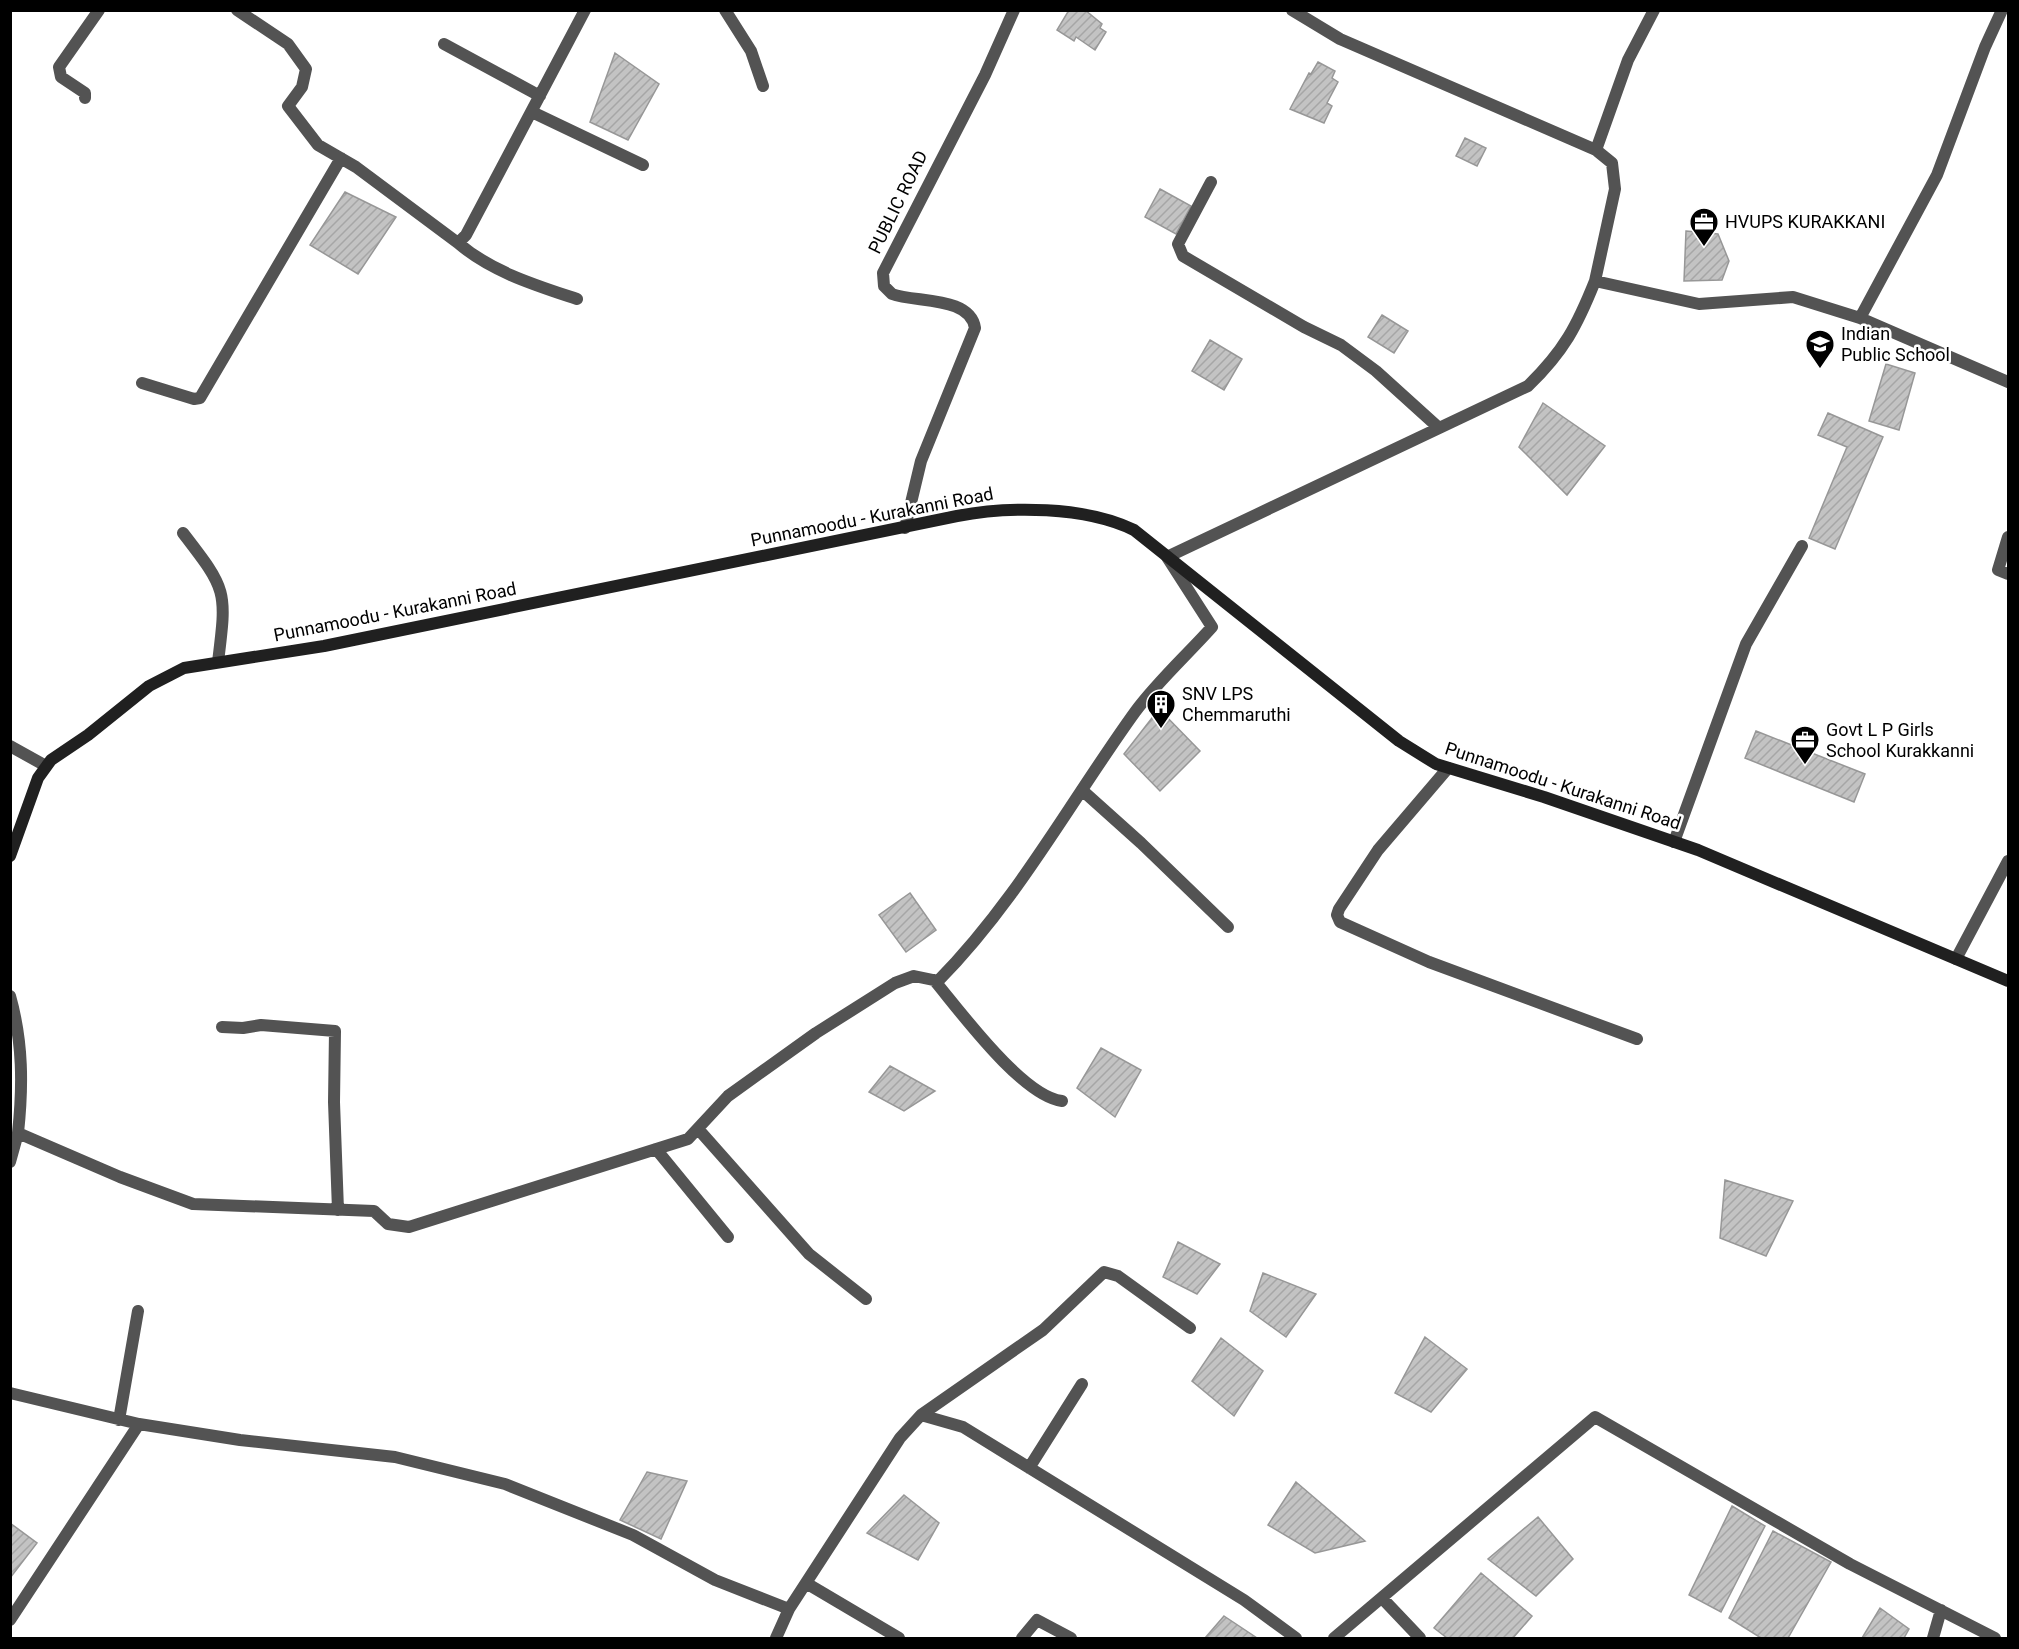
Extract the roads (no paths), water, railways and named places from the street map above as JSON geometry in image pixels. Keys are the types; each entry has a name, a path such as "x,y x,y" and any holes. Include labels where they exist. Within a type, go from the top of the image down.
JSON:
{"main road":[{"name":"Punnamoodu - Kurakanni Road","path":"10,856 38,778 46,766 149,686 184,668 324,646 994,510 1062,513 1120,524 1142,536 1399,741 1436,764 1544,797 1674,842 2008,981"}],"street":[{"path":"85,98 85,93 61,77 59,68 99,10"},
{"path":"237,10 288,44 306,69 302,87 288,106 318,145 341,158 475,257 526,282 577,299"},
{"path":"458,243 466,235 585,10"},
{"path":"725,10 751,51 763,86"},
{"name":"PUBLIC ROAD","path":"905,528 921,461 975,328 972,317 959,307 892,294 884,286 884,273 989,67 1014,10"},
{"path":"18,1132 120,1177 193,1204 374,1211 388,1224 409,1227 688,1139 699,1130 728,1096 816,1034 896,982 914,976 938,981 986,927 1083,791 1137,710 1212,627 1167,557 1528,386 1554,361 1572,332 1595,280 1615,189 1612,163 1596,150 1340,39 1292,10"},
{"path":"1596,150 1628,60 1654,10"},
{"path":"1860,318 1937,175 1985,46 2002,10"},
{"path":"444,44 540,96"},
{"path":"532,112 643,165"},
{"path":"142,383 194,399 200,398 341,158"},
{"path":"1211,182 1178,244 1183,256 1304,327 1341,345 1376,371 1439,428"},
{"path":"1595,280 1699,304 1793,297 1860,318 2008,382"},
{"path":"183,533 212,571 223,595 218,662"},
{"path":"2008,537 1998,570 2008,574"},
{"path":"1674,842 1746,644 1802,546"},
{"path":"10,746 46,766"},
{"path":"1448,768 1378,850 1339,909 1337,915 1340,922 1429,962 1636,1040"},
{"path":"1083,791 1228,927"},
{"path":"1956,959 2008,861"},
{"path":"934,980 1001,1059 1047,1097 1062,1101"},
{"path":"10,996 19,1028 21,1109 10,1162"},
{"path":"222,1028 261,1025 335,1031 334,1102 338,1209"},
{"path":"10,1099 21,1109"},
{"path":"699,1130 809,1254 866,1299"},
{"path":"656,1149 728,1238"},
{"path":"776,1638 789,1609 900,1438 921,1415 1043,1330 1104,1272 1118,1276 1190,1328"},
{"path":"119,1420 138,1311"},
{"path":"1029,1468 1082,1384"},
{"path":"10,1393 139,1424 240,1440 395,1457 505,1484 633,1535 715,1580 789,1609"},
{"path":"921,1415 963,1427 1244,1600 1296,1638"},
{"path":"1334,1638 1595,1418 1850,1564 1995,1638"},
{"path":"10,1620 139,1424"},
{"path":"806,1582 900,1638"},
{"path":"1382,1598 1420,1638"},
{"path":"1933,1638 1941,1610"},
{"path":"1022,1638 1037,1620 1071,1638"}],"place":[{"name":"HVUPS KURAKKANI","path":"1704,248"},
{"name":"Indian Public School","path":"1820,370"},
{"name":"SNV LPS Chemmaruthi","path":"1161,730"},
{"name":"Govt L P Girls School Kurakkanni","path":"1805,766"}]}
